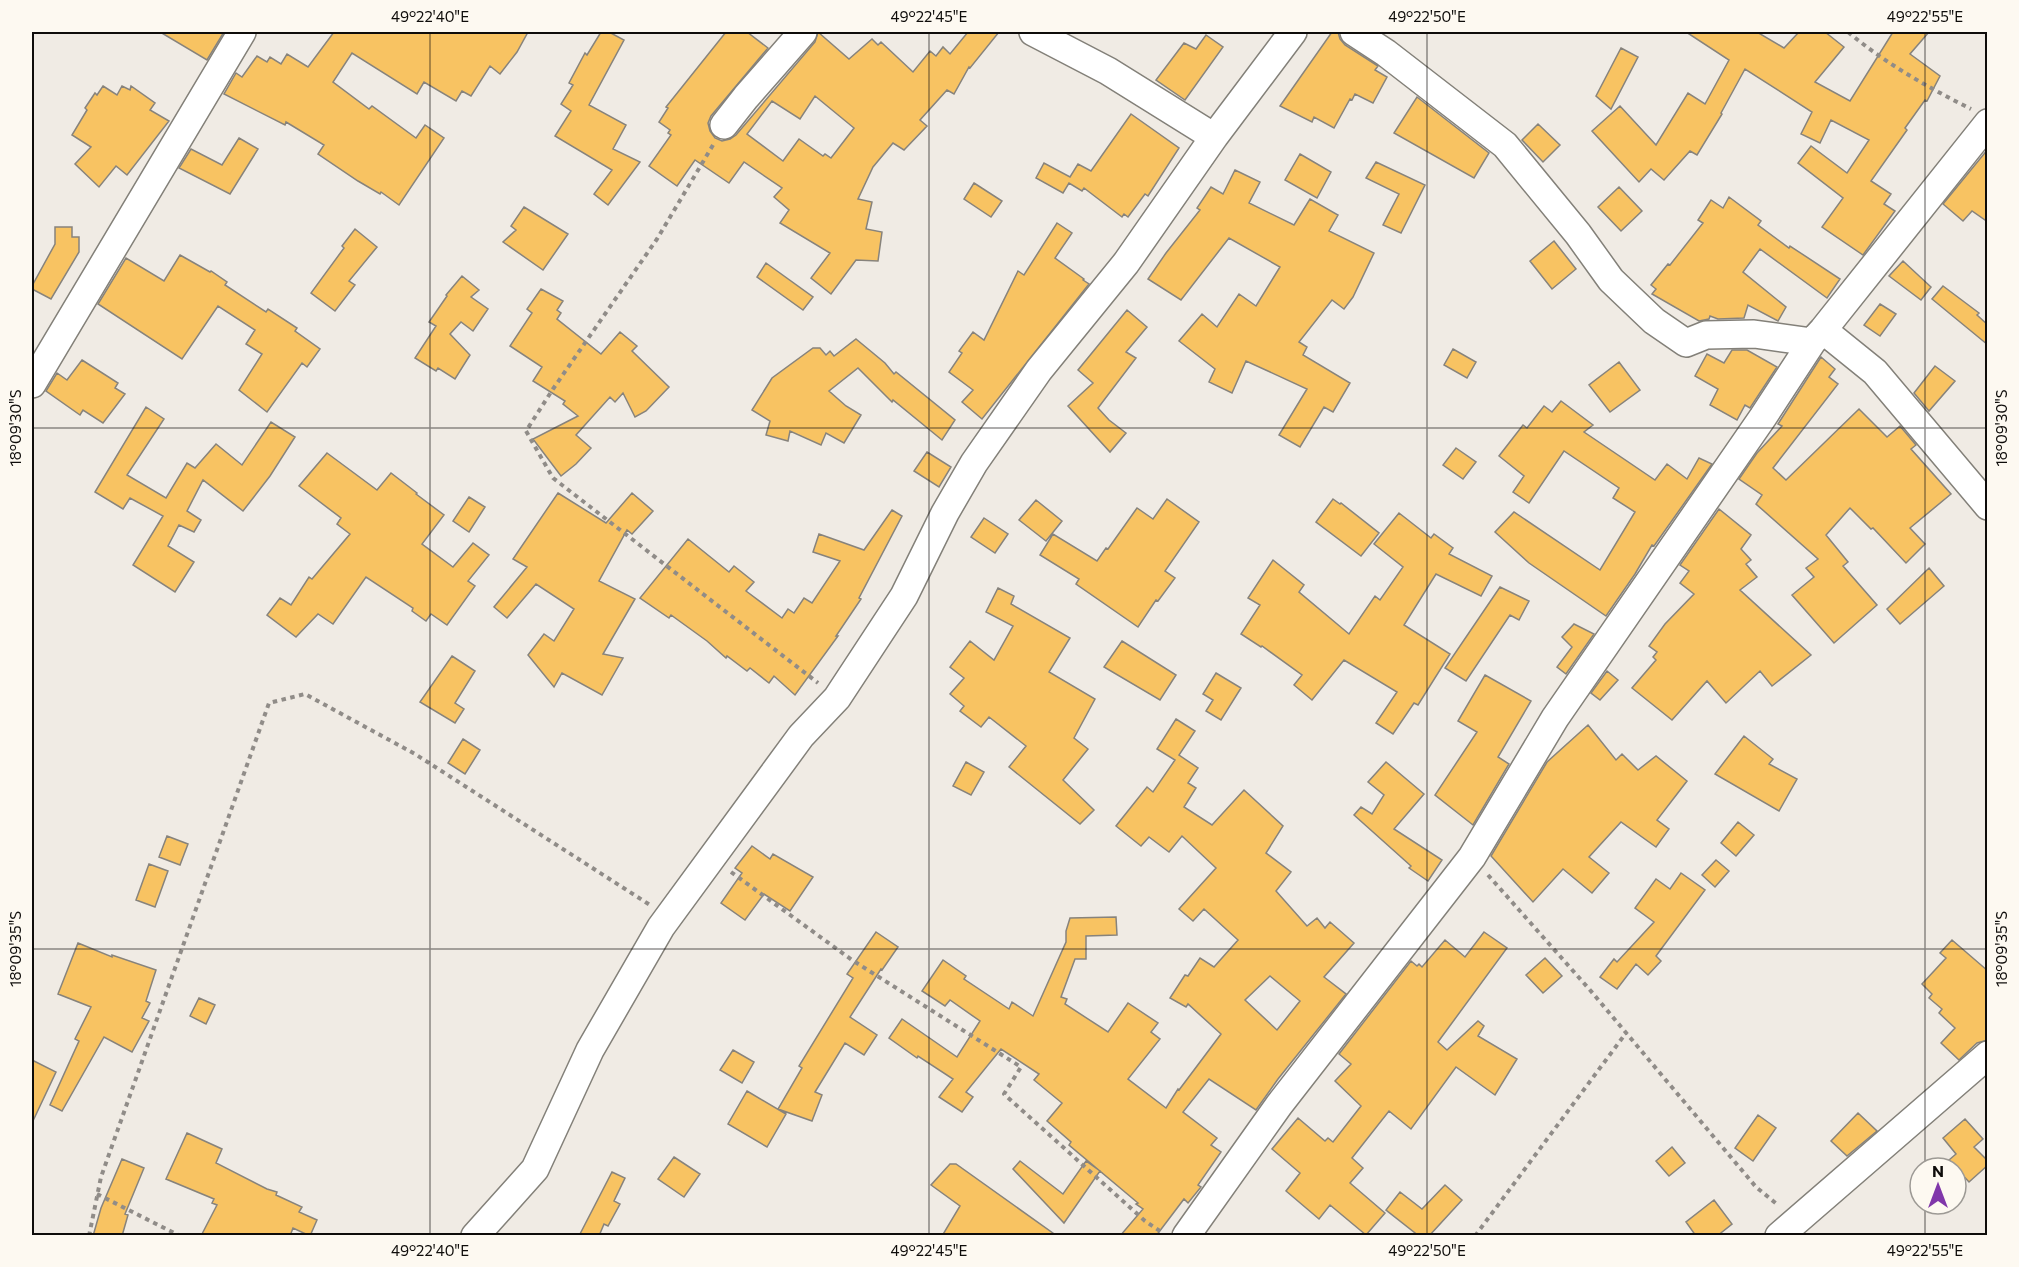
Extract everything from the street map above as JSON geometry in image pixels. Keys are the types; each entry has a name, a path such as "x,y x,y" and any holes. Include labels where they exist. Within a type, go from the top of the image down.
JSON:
{"street":[{"path":"32,384 242,32"},
{"path":"724,125 803,32"},
{"path":"1033,32 1108,71 1214,137"},
{"path":"475,1236 535,1169 590,1050 661,927 801,736 837,699 904,596 945,513 974,463 1039,370 1126,263 1214,137 1293,32"},
{"path":"1354,32 1386,53 1505,145 1578,234 1611,280 1654,321 1686,343 1706,335 1817,336 1875,372 1988,506"},
{"path":"1186,1236 1279,1105 1472,857 1555,718 1817,336 1982,117"},
{"path":"1787,1228 1988,1055"}],"path":[{"path":"1848,32 1881,57 1982,117"},
{"path":"724,125 657,240 526,431 552,478 837,699"},
{"path":"89,1236 101,1177 269,703 305,694 416,754 669,918"},
{"path":"711,857 852,960 1021,1067 1004,1094 1145,1221 1166,1236"},
{"path":"1472,857 1626,1033 1756,1187 1787,1228"},
{"path":"1475,1236 1626,1033"},
{"path":"97,1194 180,1236"}],"building":[{"path":"160,32 224,32 207,60"},
{"path":"334,32 528,32 517,52 500,74 490,66 471,96 462,91 456,101 424,82 417,94 352,53 333,82 369,109 372,106 416,138 425,125 444,138 399,205 318,154 324,145 286,122 285,125 224,94 236,73 242,77 257,56 267,62 270,57 281,64 287,54 308,67"},
{"path":"601,32 609,32 624,40 589,105 626,125 613,149 640,162 608,205 594,194 612,170 555,136 571,111 561,104 573,85 569,83 585,53 587,55"},
{"path":"726,32 747,32 768,48 711,116 708,123 710,131 715,138 722,141 736,135 815,42 818,32 849,59 872,39 878,45 881,42 913,72 930,51 936,56 943,47 950,54 968,32 999,32 969,67 954,94 947,90 920,120 927,126 904,150 893,143 873,167 858,199 872,202 866,229 882,232 878,261 856,260 831,294 811,278 830,253 780,223 789,210 774,197 782,188 744,162 729,183 695,160 677,186 649,166 671,135 668,133 670,130 659,122 668,108 666,107","holes":["815,96 854,128 831,158 825,154 823,156 799,139 783,161 747,134 772,101 800,119"]},
{"path":"1332,32 1338,32 1345,45 1378,66 1375,70 1387,77 1373,103 1355,94 1334,128 1314,117 1312,122 1280,106"},
{"path":"1686,32 1757,32 1784,48 1799,32 1825,32 1844,47 1815,82 1850,101 1893,32 1929,32 1910,54 1940,76 1927,101 1925,100 1905,128 1907,130 1871,181 1891,194 1884,204 1895,211 1863,255 1822,227 1843,198 1798,163 1811,146 1847,173 1869,140 1831,120 1820,143 1801,134 1812,112 1745,69 1722,114 1697,155 1690,151 1664,180 1651,169 1639,182 1592,131 1620,106 1656,145 1688,93 1705,104 1729,60"},
{"path":"1206,35 1223,47 1185,100 1156,80 1184,43 1196,49"},
{"path":"1621,48 1638,57 1611,109 1596,96"},
{"path":"103,86 117,95 122,86 130,90 131,86 155,103 150,110 169,121 127,175 116,166 99,187 75,164 91,147 72,135 87,110 85,108"},
{"path":"1417,97 1489,153 1474,178 1394,133"},
{"path":"1131,114 1179,148 1148,196 1145,194 1128,217 1124,214 1122,217 1084,188 1082,191 1069,183 1063,193 1036,178 1044,163 1070,177 1078,164 1091,171"},
{"path":"1538,124 1560,145 1543,162 1522,140"},
{"path":"239,138 258,149 230,194 179,168 191,149 222,165"},
{"path":"1988,149 1988,222 1972,211 1963,221 1943,204"},
{"path":"1300,154 1331,172 1317,198 1285,180"},
{"path":"1376,162 1425,185 1401,233 1383,225 1399,194 1366,178"},
{"path":"1235,170 1260,182 1249,203 1294,225 1310,199 1338,215 1329,231 1374,253 1353,297 1344,309 1332,300 1299,342 1307,347 1303,355 1350,383 1333,412 1324,407 1300,447 1279,435 1307,389 1246,361 1232,393 1209,382 1215,369 1179,341 1202,314 1217,327 1239,294 1256,306 1280,267 1229,238 1181,300 1148,279 1200,210 1197,208 1211,187 1223,194"},
{"path":"974,183 1002,201 991,217 964,199"},
{"path":"1619,187 1642,211 1621,231 1598,207"},
{"path":"1729,197 1761,221 1758,225 1789,248 1790,246 1840,279 1827,298 1760,249 1743,272 1786,307 1778,321 1748,305 1744,318 1718,319 1710,316 1709,319 1699,321 1652,294 1656,289 1651,285 1703,223 1698,220 1711,200 1723,208"},
{"path":"524,207 568,234 543,270 503,242 516,230 511,226"},
{"path":"1057,223 1072,233 1055,258 1089,284 982,419 962,402 973,390 949,372 962,353 959,351 973,332 984,340 1018,271 1024,275"},
{"path":"55,227 72,227 72,237 79,237 79,252 51,299 32,289 32,286 55,244"},
{"path":"355,229 377,247 349,281 355,285 335,311 311,293"},
{"path":"1554,241 1576,269 1552,289 1530,261"},
{"path":"180,255 211,271 227,282 225,285 266,312 268,309 297,328 295,331 320,349 307,367 302,363 267,412 239,390 262,354 246,344 255,330 218,306 182,359 98,304 126,258 164,281"},
{"path":"1903,261 1931,287 1921,300 1889,276"},
{"path":"766,263 813,297 803,310 757,277"},
{"path":"462,276 479,290 471,297 488,309 473,331 461,322 450,334 470,355 455,379 438,368 436,371 415,358 436,326 429,322 446,295"},
{"path":"1943,286 1979,313 1977,315 1988,325 1988,345 1932,299"},
{"path":"541,289 563,301 557,310 561,313 557,319 601,354 620,332 637,346 632,351 669,387 646,411 635,417 623,393 615,402 610,397 576,435 591,448 561,476 533,439 578,416 563,404 565,401 533,381 542,367 510,346 532,313 527,309"},
{"path":"1880,304 1896,314 1880,336 1864,325"},
{"path":"1127,310 1147,327 1126,352 1136,358 1098,408 1126,433 1110,452 1068,406 1093,383 1078,370"},
{"path":"856,339 885,363 894,374 896,372 955,420 942,440 893,400 892,402 858,368 829,391 861,415 844,443 826,433 821,445 790,431 788,441 766,435 770,421 752,410 772,378 813,348 820,348 826,355 830,351 834,356"},
{"path":"1453,349 1476,362 1467,378 1444,365"},
{"path":"1732,350 1747,350 1777,367 1750,408 1745,405 1737,420 1710,405 1718,389 1695,376 1707,354 1724,363"},
{"path":"1821,357 1835,369 1829,377 1838,384 1773,468 1786,480 1859,409 1887,437 1900,426 1916,445 1911,449 1951,494 1910,528 1925,544 1906,563 1873,528 1871,529 1850,508 1826,535 1848,562 1843,566 1877,605 1834,643 1792,595 1814,577 1806,568 1818,559 1756,504 1762,495 1739,479 1757,453 1782,426 1778,424"},
{"path":"82,360 118,383 115,388 125,394 103,423 83,410 80,415 46,391 57,373 67,380"},
{"path":"1619,362 1640,390 1610,412 1589,385"},
{"path":"1935,366 1955,381 1929,411 1914,393"},
{"path":"1561,401 1593,425 1584,432 1655,480 1667,464 1687,479 1699,458 1712,464 1654,546 1652,545 1606,616 1529,563 1495,532 1514,512 1600,570 1635,512 1613,498 1619,488 1564,451 1529,503 1513,492 1524,476 1499,456 1523,425 1527,428 1544,406 1552,412"},
{"path":"146,407 164,419 127,475 166,498 187,463 195,468 216,444 242,465 271,422 295,437 270,476 243,511 203,480 187,511 201,520 194,532 179,525 168,546 194,562 175,592 133,565 163,516 130,498 123,509 95,492"},
{"path":"1456,448 1476,462 1463,479 1443,465"},
{"path":"927,452 951,467 939,487 914,471"},
{"path":"327,453 377,490 391,473 444,515 422,544 453,567 473,543 489,555 468,581 475,586 447,625 431,614 426,621 412,611 413,608 366,577 333,624 318,614 296,637 267,615 280,598 291,605 309,577 312,579 350,534 337,524 341,518 299,486"},
{"path":"558,493 606,523 632,493 653,511 632,534 627,530 599,581 635,599 603,654 623,658 602,695 562,673 554,687 528,655 544,634 554,641 574,609 536,584 507,618 494,607 527,567 513,559"},
{"path":"469,497 485,507 469,532 453,521"},
{"path":"1167,499 1199,522 1165,571 1175,578 1158,601 1156,600 1138,627 1076,584 1079,579 1040,555 1053,534 1097,561 1137,508 1153,519"},
{"path":"1333,499 1379,533 1361,556 1316,522"},
{"path":"1036,500 1062,521 1046,541 1019,520"},
{"path":"1719,509 1751,535 1741,549 1751,560 1746,564 1757,577 1740,590 1811,655 1772,686 1760,671 1726,703 1707,681 1672,720 1632,688 1656,660 1653,657 1657,652 1649,646 1665,624 1694,594 1680,583 1689,571 1680,565"},
{"path":"892,510 902,516 859,598 861,599 836,636 838,636 795,695 774,676 769,683 750,668 747,671 727,656 726,658 671,615 669,618 640,598 688,539 729,572 734,566 754,582 746,591 782,618 788,609 794,613 804,598 812,603 840,561 813,552 819,534 864,550"},
{"path":"1399,513 1431,538 1434,534 1453,548 1449,554 1492,576 1481,596 1436,574 1404,625 1450,654 1418,705 1414,703 1393,734 1376,723 1397,692 1344,660 1312,700 1294,685 1302,675 1241,634 1260,605 1248,598 1273,560 1304,585 1299,592 1349,634 1375,596 1380,600 1403,567 1374,544"},
{"path":"984,518 1008,534 995,553 971,537"},
{"path":"1929,568 1944,586 1900,624 1887,609"},
{"path":"1500,587 1529,601 1519,620 1510,615 1466,681 1445,668"},
{"path":"998,588 1014,596 1011,604 1070,638 1049,672 1095,699 1074,738 1088,749 1063,780 1094,810 1080,824 1009,767 1026,746 989,717 981,727 960,711 964,706 950,694 964,678 950,667 970,641 994,660 1013,626 986,612"},
{"path":"1574,624 1594,634 1566,674 1557,667 1572,647 1562,637"},
{"path":"1122,641 1176,675 1160,700 1104,667"},
{"path":"452,656 475,671 455,703 464,709 455,723 420,702"},
{"path":"1607,671 1618,680 1600,700 1591,693"},
{"path":"1216,673 1241,688 1221,720 1206,711 1213,700 1203,694"},
{"path":"1485,675 1531,701 1498,757 1509,764 1473,825 1435,795 1477,732 1458,721"},
{"path":"1176,719 1195,731 1179,755 1198,768 1188,783 1196,788 1184,807 1212,825 1244,790 1283,826 1266,853 1291,872 1276,891 1307,926 1317,918 1325,928 1330,922 1354,943 1324,977 1346,994 1256,1110 1209,1079 1183,1112 1217,1138 1211,1145 1221,1152 1198,1185 1201,1187 1188,1203 1184,1199 1156,1236 1120,1236 1143,1209 1069,1145 1071,1142 1047,1121 1062,1103 1034,1080 1039,1074 1001,1049 966,1092 973,1097 962,1112 939,1097 953,1079 889,1038 902,1019 957,1057 980,1021 950,1000 945,1006 922,991 943,960 966,976 964,979 1009,1009 1012,1002 1033,1016 1066,942 1066,931 1070,918 1116,917 1117,935 1086,936 1086,959 1075,959 1061,997 1067,999 1065,1004 1108,1032 1128,1003 1158,1023 1151,1032 1160,1039 1128,1079 1166,1108 1221,1034 1188,1004 1186,1007 1170,998 1200,958 1214,967 1238,940 1204,909 1193,921 1179,909 1216,868 1182,836 1169,852 1149,837 1141,846 1116,826 1147,787 1153,792 1175,760 1157,749","holes":["1270,976 1300,1001 1277,1030 1245,1000"]},
{"path":"1588,725 1616,760 1622,754 1638,770 1656,756 1687,781 1657,820 1669,829 1656,847 1621,822 1589,857 1609,873 1592,893 1563,869 1533,902 1491,856 1547,762"},
{"path":"1744,736 1773,759 1769,764 1797,779 1779,811 1715,774"},
{"path":"463,739 480,750 465,774 448,763"},
{"path":"966,762 984,772 971,795 953,786"},
{"path":"1386,762 1424,794 1394,829 1442,860 1428,881 1409,868 1411,866 1354,815 1361,807 1372,814 1384,795 1368,782"},
{"path":"1738,822 1754,835 1736,856 1721,843"},
{"path":"167,836 188,844 180,865 159,857"},
{"path":"752,846 770,859 773,854 813,877 790,911 764,894 745,920 721,903 742,873 735,868"},
{"path":"1716,860 1729,871 1715,887 1702,875"},
{"path":"149,864 168,871 155,907 136,900"},
{"path":"1681,873 1705,890 1656,956 1661,961 1648,975 1636,964 1617,989 1600,977 1614,959 1617,962 1654,922 1635,908 1656,879 1670,889"},
{"path":"876,932 898,947 850,1017 877,1035 864,1055 845,1043 815,1092 822,1095 812,1121 778,1109 802,1068 799,1066 853,978 847,974"},
{"path":"1484,932 1507,948 1438,1042 1447,1050 1478,1021 1484,1026 1478,1036 1517,1059 1495,1095 1456,1067 1411,1129 1389,1111 1352,1158 1363,1168 1350,1183 1385,1213 1366,1235 1330,1205 1319,1219 1286,1191 1300,1173 1272,1149 1298,1118 1325,1141 1328,1138 1333,1142 1361,1106 1335,1081 1351,1064 1339,1054 1411,961 1422,967 1445,940 1465,957"},
{"path":"1952,940 1988,971 1988,1040 1977,1043 1959,1060 1941,1043 1955,1028 1939,1013 1942,1009 1929,998 1932,994 1922,984 1946,958 1940,953"},
{"path":"78,943 112,957 112,955 156,970 146,1001 150,1003 142,1018 149,1021 132,1052 104,1037 62,1111 50,1105 79,1041 75,1039 91,1007 58,994"},
{"path":"1545,958 1562,976 1543,993 1526,975"},
{"path":"199,998 215,1005 206,1024 190,1016"},
{"path":"733,1050 754,1062 742,1083 720,1070"},
{"path":"32,1060 56,1072 32,1123"},
{"path":"747,1091 786,1114 767,1147 728,1124"},
{"path":"1858,1113 1877,1131 1847,1156 1831,1141"},
{"path":"1758,1115 1776,1128 1753,1161 1735,1148"},
{"path":"1965,1119 1983,1139 1974,1147 1988,1161 1988,1165 1969,1182 1968,1156 1954,1156 1956,1154 1943,1138"},
{"path":"187,1133 222,1149 216,1163 277,1192 276,1195 302,1207 299,1212 317,1220 310,1236 293,1228 290,1236 201,1236 217,1205 212,1203 214,1199 166,1179"},
{"path":"1672,1147 1685,1163 1669,1176 1656,1161"},
{"path":"674,1157 700,1174 684,1197 658,1179"},
{"path":"122,1159 144,1168 125,1214 128,1215 122,1236 93,1236 101,1208"},
{"path":"1020,1161 1063,1194 1086,1161 1100,1171 1064,1223 1013,1169"},
{"path":"950,1164 956,1164 1057,1236 942,1236 960,1206 931,1185"},
{"path":"612,1172 625,1178 614,1201 620,1204 608,1226 604,1224 599,1236 579,1236"},
{"path":"1445,1185 1462,1200 1429,1236 1419,1236 1386,1210 1400,1192 1422,1209"},
{"path":"1714,1200 1732,1224 1717,1236 1696,1236 1686,1222"}]}
